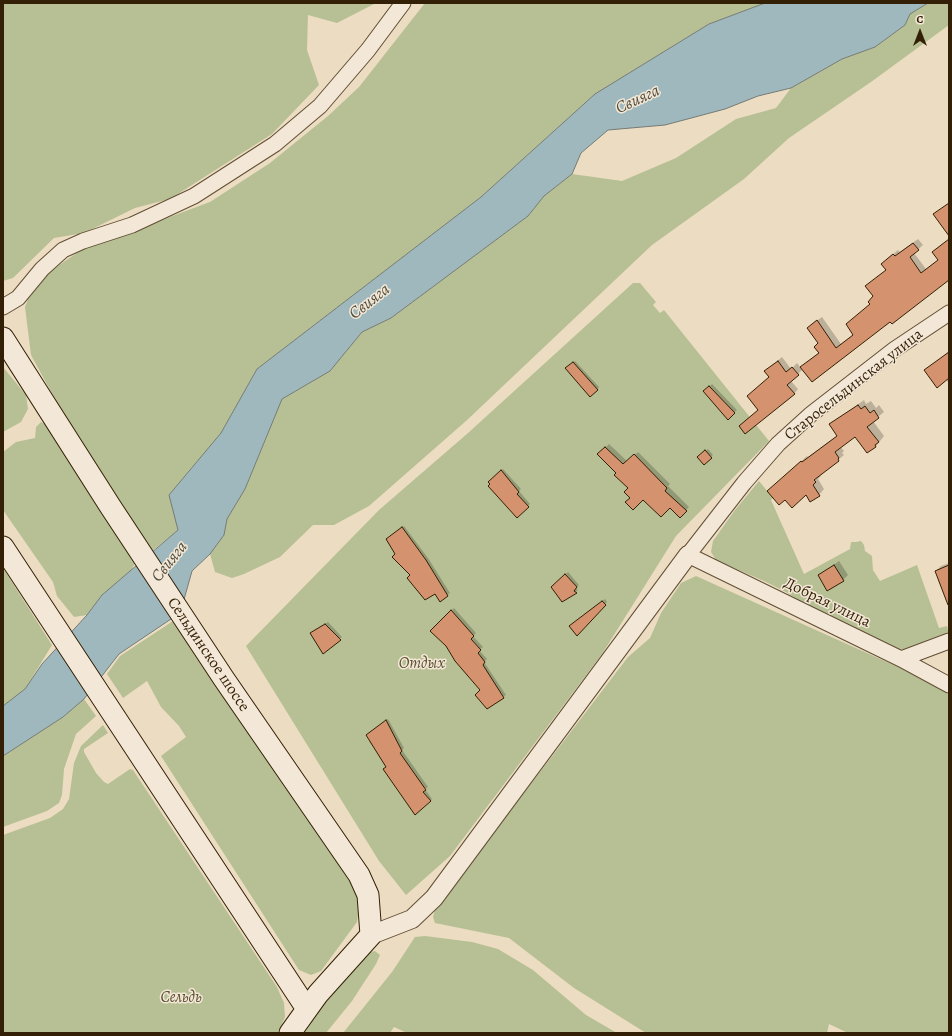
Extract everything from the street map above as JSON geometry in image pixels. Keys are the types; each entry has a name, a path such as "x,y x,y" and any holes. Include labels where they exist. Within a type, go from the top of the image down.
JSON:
{"main road":[{"name":"Сельдинское шоссе","path":"3,338 110,506 224,679 359,875 368,896 371,936"},
{"path":"3,547 145,760 307,1010"},
{"path":"290,1033 307,1010 371,936"}],"street":[{"path":"3,307 18,298 42,269 63,250 83,241 132,225 194,196 275,144 320,106 368,50 403,3"},
{"name":"Старосельдинская улица","path":"688,555 744,483 778,444 810,415 883,359 949,313"},
{"path":"371,936 412,919 434,898 688,555"},
{"name":"Добрая улица","path":"688,555 901,659 949,685"},
{"path":"901,659 949,641"}],"green space":[{"path":"3,3 376,3 337,23 308,15 307,50 319,85 272,134 170,199 135,208 84,233 54,238 13,278 3,281"},
{"path":"425,3 765,3 709,24 595,94 481,197 257,369 221,433 170,494 178,530 152,551 62,412 31,355 25,307 30,294 52,270 81,250 210,202 270,163 328,116 359,87"},
{"path":"928,3 949,3 949,25 871,82 789,138 744,179 652,245 466,421 369,506 334,525 313,525 280,557 244,574 232,578 215,572 210,554 224,535 227,519 245,489 282,399 330,371 362,332 391,318 528,216 544,196 572,174 622,181 676,158 736,119 776,108 791,88 842,59 875,47 905,25 910,14"},
{"name":"Отдых","path":"633,283 640,283 656,302 653,305 660,313 664,310 769,441 676,536 602,654 450,856 406,895 379,861 246,646 379,510 468,433"},
{"path":"3,367 26,395 28,409 21,422 3,432"},
{"path":"41,422 49,426 135,563 131,571 102,595 87,615 74,617 57,596 53,582 3,510 3,452 16,442 35,438 36,427"},
{"path":"759,481 773,498 771,500 804,574 850,549 851,542 861,541 864,545 865,551 872,556 873,570 880,581 917,565 939,628 947,626 949,635 912,648 899,650 804,604 786,592 766,582 716,560 711,552 713,541 735,510"},
{"path":"3,568 52,645 25,689 3,706"},
{"path":"696,576 898,667 949,694 949,1033 848,1033 829,1024 827,1033 646,1033 574,988 509,938 435,923 433,917 435,910 628,657 650,638 661,613 681,583"},
{"path":"176,619 353,883 360,902 357,922 321,971 311,975 299,970 161,756 186,737 179,726 161,707 147,681 123,698 107,674 120,656"},
{"path":"84,699 96,716 76,734 64,769 62,795 59,803 47,811 3,827 3,756 63,717"},
{"name":"Сельдь","path":"103,725 108,733 84,749 84,752 96,773 104,782 108,784 130,769 133,770 277,987 284,1003 285,1017 278,1033 3,1033 3,835 50,818 63,809 69,799 74,763 81,746"},
{"path":"425,936 472,942 498,949 533,970 586,1015 617,1033 407,1033 394,1027 390,1033 343,1033 392,972 415,937"},
{"path":"375,951 380,955 376,964 352,1001 326,1033 304,1033 341,980 366,953"}],"water":[{"name":"Свияга","path":"765,3 928,3 910,14 905,25 875,47 842,59 791,88 758,96 725,109 665,125 608,130 581,153 572,174 544,196 528,216 391,318 362,332 330,371 282,399 245,489 227,519 224,535 210,554 192,571 183,603 174,617 119,654 84,699 63,717 3,756 3,706 25,689 42,664 87,615 102,595 178,530 169,495 221,433 257,369 481,197 595,94 709,24"}],"building":[{"path":"949,203 949,236 933,214"},
{"path":"949,239 949,280 892,324 890,322 812,382 800,367 819,353 814,347 818,343 807,328 817,320 836,348 853,335 846,324 870,304 868,302 873,296 865,286 886,270 881,264 893,254 895,256 913,243 919,250 910,257 921,273 938,260 932,252"},
{"path":"949,352 949,378 937,388 924,370"},
{"path":"778,361 786,372 792,367 799,375 787,385 795,394 745,434 739,426 758,410 747,396 769,377 764,371"},
{"path":"573,362 598,390 590,397 565,368"},
{"path":"709,386 735,413 728,420 703,391"},
{"path":"858,405 861,409 865,406 870,413 874,410 879,418 867,427 879,442 875,445 876,447 867,453 855,437 835,452 839,458 839,461 814,480 816,482 813,485 820,496 810,502 806,495 792,508 785,500 779,505 767,491 801,461 802,462 837,436 829,424"},
{"path":"605,447 623,464 634,454 667,488 665,491 687,511 680,518 670,508 661,517 643,500 633,510 625,502 630,498 624,492 628,488 614,475 616,473 597,454"},
{"path":"705,450 712,458 704,465 697,457"},
{"path":"501,470 519,492 517,494 529,507 517,518 488,486 490,484 488,482"},
{"path":"402,527 426,560 448,596 440,602 435,594 425,600 407,578 410,575 392,557 395,554 386,539"},
{"path":"834,565 844,581 827,591 818,575"},
{"path":"949,565 949,605 948,605 935,571"},
{"path":"565,574 577,587 574,591 577,593 562,602 551,587"},
{"path":"602,601 606,605 577,636 569,626"},
{"path":"451,610 474,636 471,639 481,650 478,653 485,662 483,665 504,698 487,709 475,695 480,690 455,661 446,646 430,631"},
{"path":"325,624 341,640 323,654 310,633"},
{"path":"386,720 402,751 400,753 426,790 423,792 431,801 415,815 383,769 386,767 366,735"}]}
